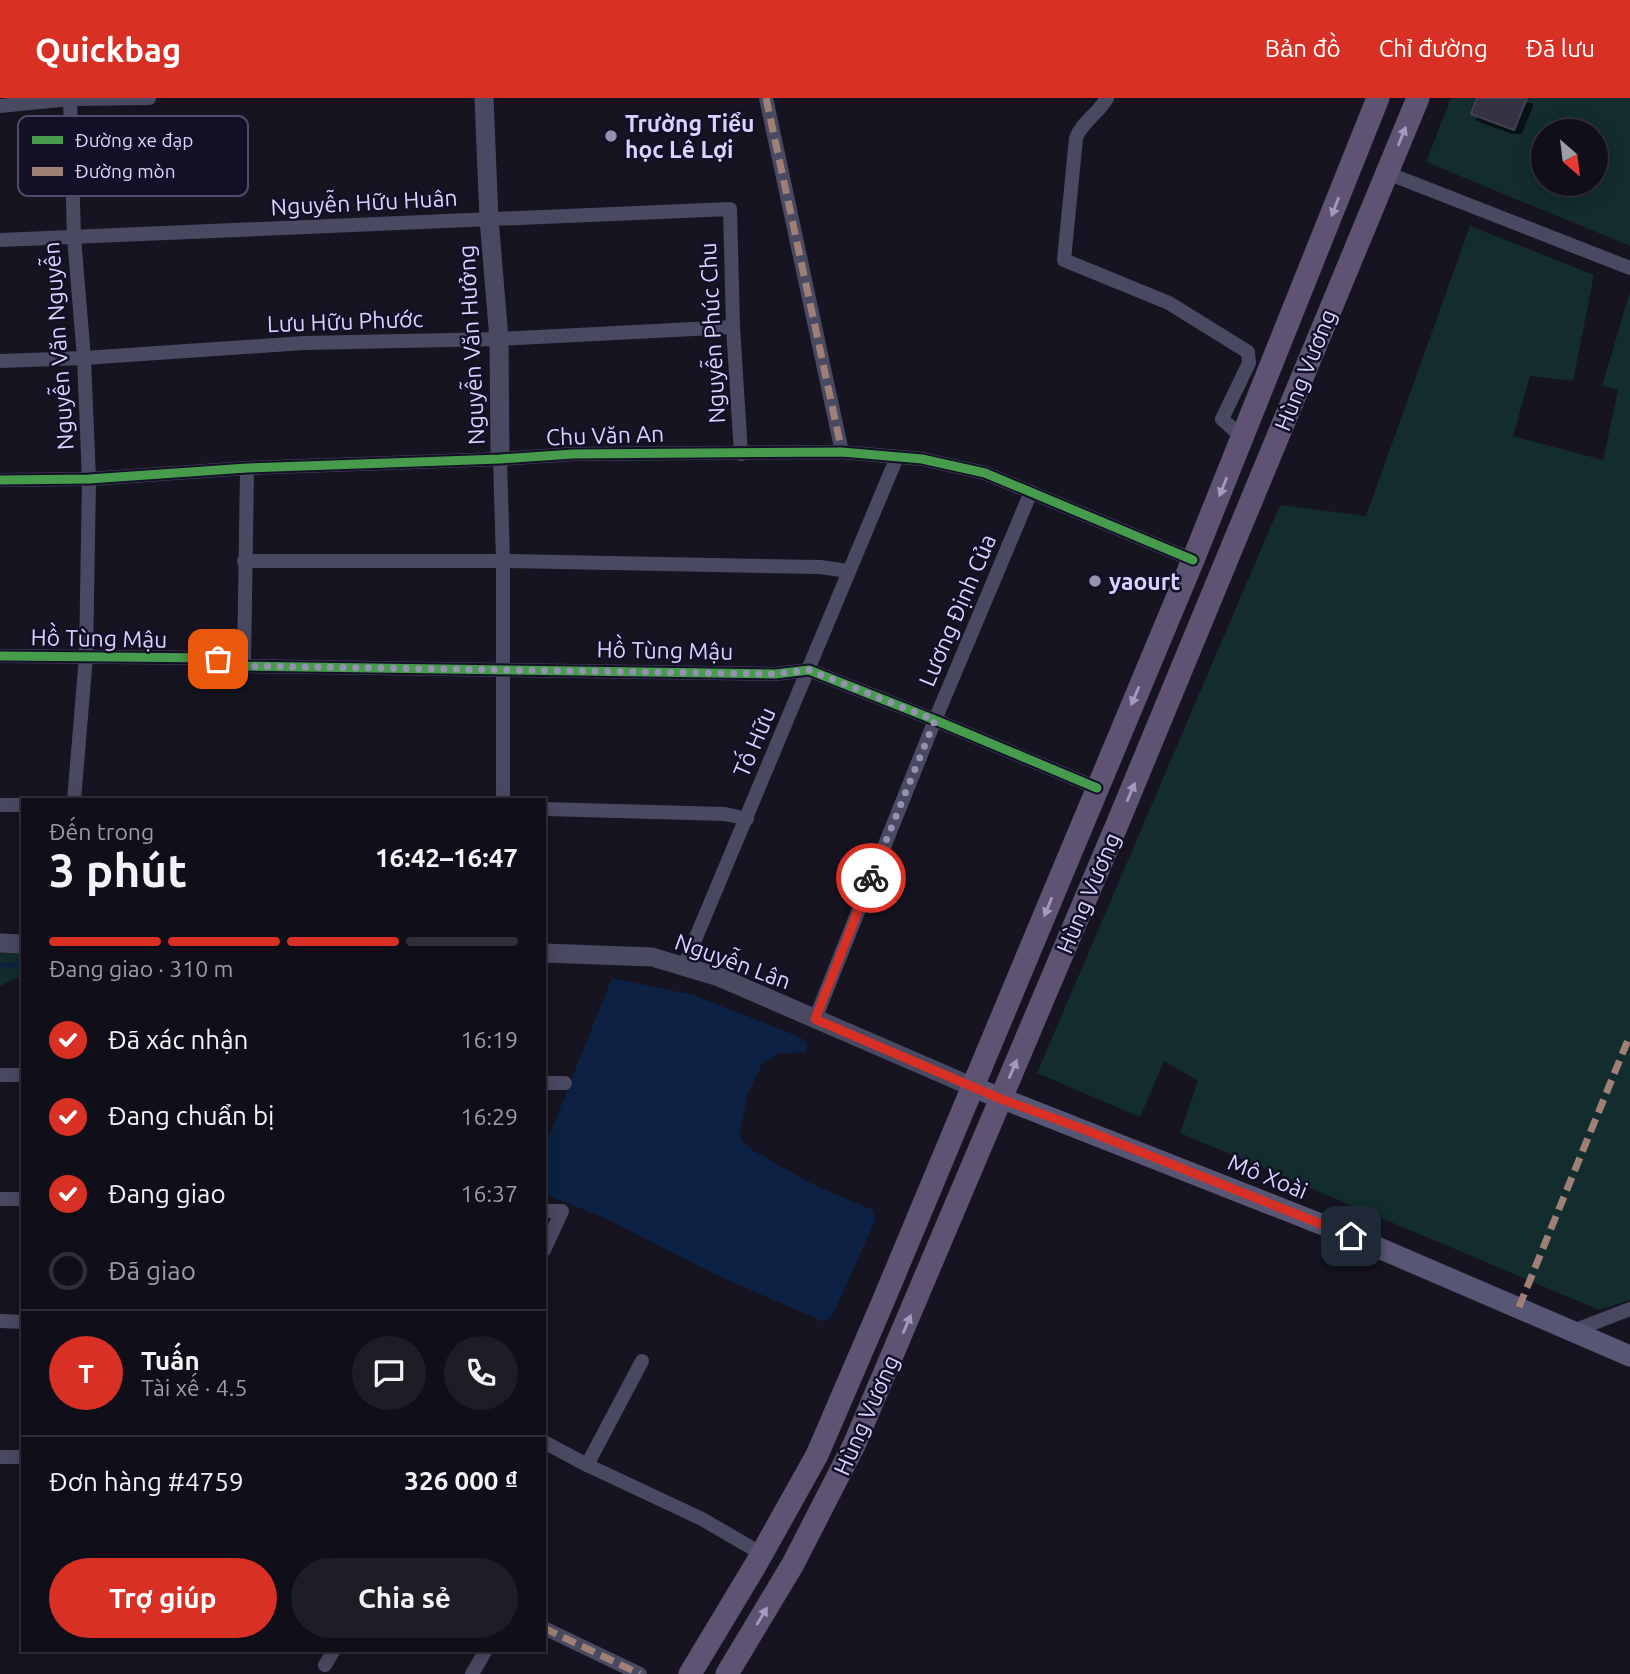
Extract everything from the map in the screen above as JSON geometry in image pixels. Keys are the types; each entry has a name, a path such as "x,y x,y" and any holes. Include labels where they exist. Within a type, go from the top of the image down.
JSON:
{"main road":[{"name":"Hùng Vương","path":"690,1674 817,1455 908,1246 1193,560 1378,98"},
{"name":"Hùng Vương","path":"727,1674 793,1564 854,1446 1185,663 1418,98"},
{"path":"1353,160 1387,173"},
{"name":"Mô Xoài","path":"973,1087 1351,1236 1630,1356"}],"street":[{"path":"0,106 70,99 149,98"},
{"name":"Nguyễn Văn Hưởng","path":"484,98 489,219 499,339 503,798"},
{"path":"766,98 842,452"},
{"path":"1107,98 1098,112 1080,129 1076,138 1064,260 1169,303 1248,352 1249,363 1222,419 1243,438"},
{"path":"1387,173 1630,268"},
{"name":"Nguyễn Văn Nguyễn","path":"73,196 89,479 86,657 74,798"},
{"name":"Nguyễn Hữu Huân","path":"0,240 730,209"},
{"name":"Nguyễn Phúc Chu","path":"730,209 733,327 741,454"},
{"name":"Lưu Hữu Phước","path":"0,361 304,343 499,339 733,327"},
{"name":"Chu Văn An","path":"0,480 89,479 247,468 573,454 842,452 967,467 1193,560"},
{"name":"Tố Hữu","path":"684,966 897,457"},
{"path":"244,666 247,468"},
{"name":"Lương Định Của","path":"815,1019 935,720 1031,492"},
{"path":"244,561 503,561 820,567 848,571"},
{"name":"Hồ Tùng Mậu","path":"0,656 218,659 244,666 503,671 775,674 809,670 1097,788"},
{"path":"0,805 21,805"},
{"path":"546,810 725,814 747,819"},
{"path":"0,943 21,944"},
{"name":"Nguyễn Lân","path":"546,953 652,957 684,966 719,977 973,1087"},
{"path":"0,1075 21,1075"},
{"path":"546,1083 565,1083"},
{"path":"0,1199 21,1199"},
{"path":"546,1211 562,1212 546,1246"},
{"path":"1573,1331 1630,1309"},
{"path":"0,1321 21,1322"},
{"path":"587,1465 642,1361"},
{"path":"546,1443 702,1519 762,1554"},
{"path":"0,1457 21,1457"},
{"path":"546,1629 640,1674"},
{"path":"325,1665 333,1652"},
{"path":"472,1674 485,1652"}],"green space":[{"path":"1451,98 1630,98 1630,246 1426,162"},
{"path":"1470,226 1594,275 1573,381 1530,376 1513,436 1603,460 1618,390 1602,386 1630,291 1630,1300 1599,1310 1180,1133 1198,1081 1164,1061 1140,1117 1037,1073 1280,505 1366,516"},
{"path":"0,953 21,953 21,976 0,986"}],"water":[{"path":"612,978 693,995 800,1037 808,1044 805,1052 777,1054 762,1064 747,1096 740,1132 742,1141 752,1150 816,1186 873,1210 875,1221 832,1316 824,1322 710,1272 605,1218 546,1195 546,1143"}],"building":[{"path":"1477,98 1527,98 1514,130 1471,114"}],"waterway":[{"path":"0,965 21,965"}],"marked path":[{"path":"766,98 842,452"},
{"path":"1519,1307 1630,1035"},
{"path":"546,1629 640,1674"}],"cycle path":[{"path":"0,480 89,479 247,468 573,454 842,452 922,459 985,473 1193,560"},
{"path":"0,656 218,658 244,666 775,674 809,670 1097,788"}],"way so far":[{"path":"218,659 244,666 503,671 775,674 809,670 935,720 871,878"}],"place":[{"name":"Trường Tiểu học Lê Lợi","path":"611,136"},
{"name":"yaourt","path":"1095,581"}],"route":[{"path":"871,878 815,1019 1001,1099 1351,1236"}]}
